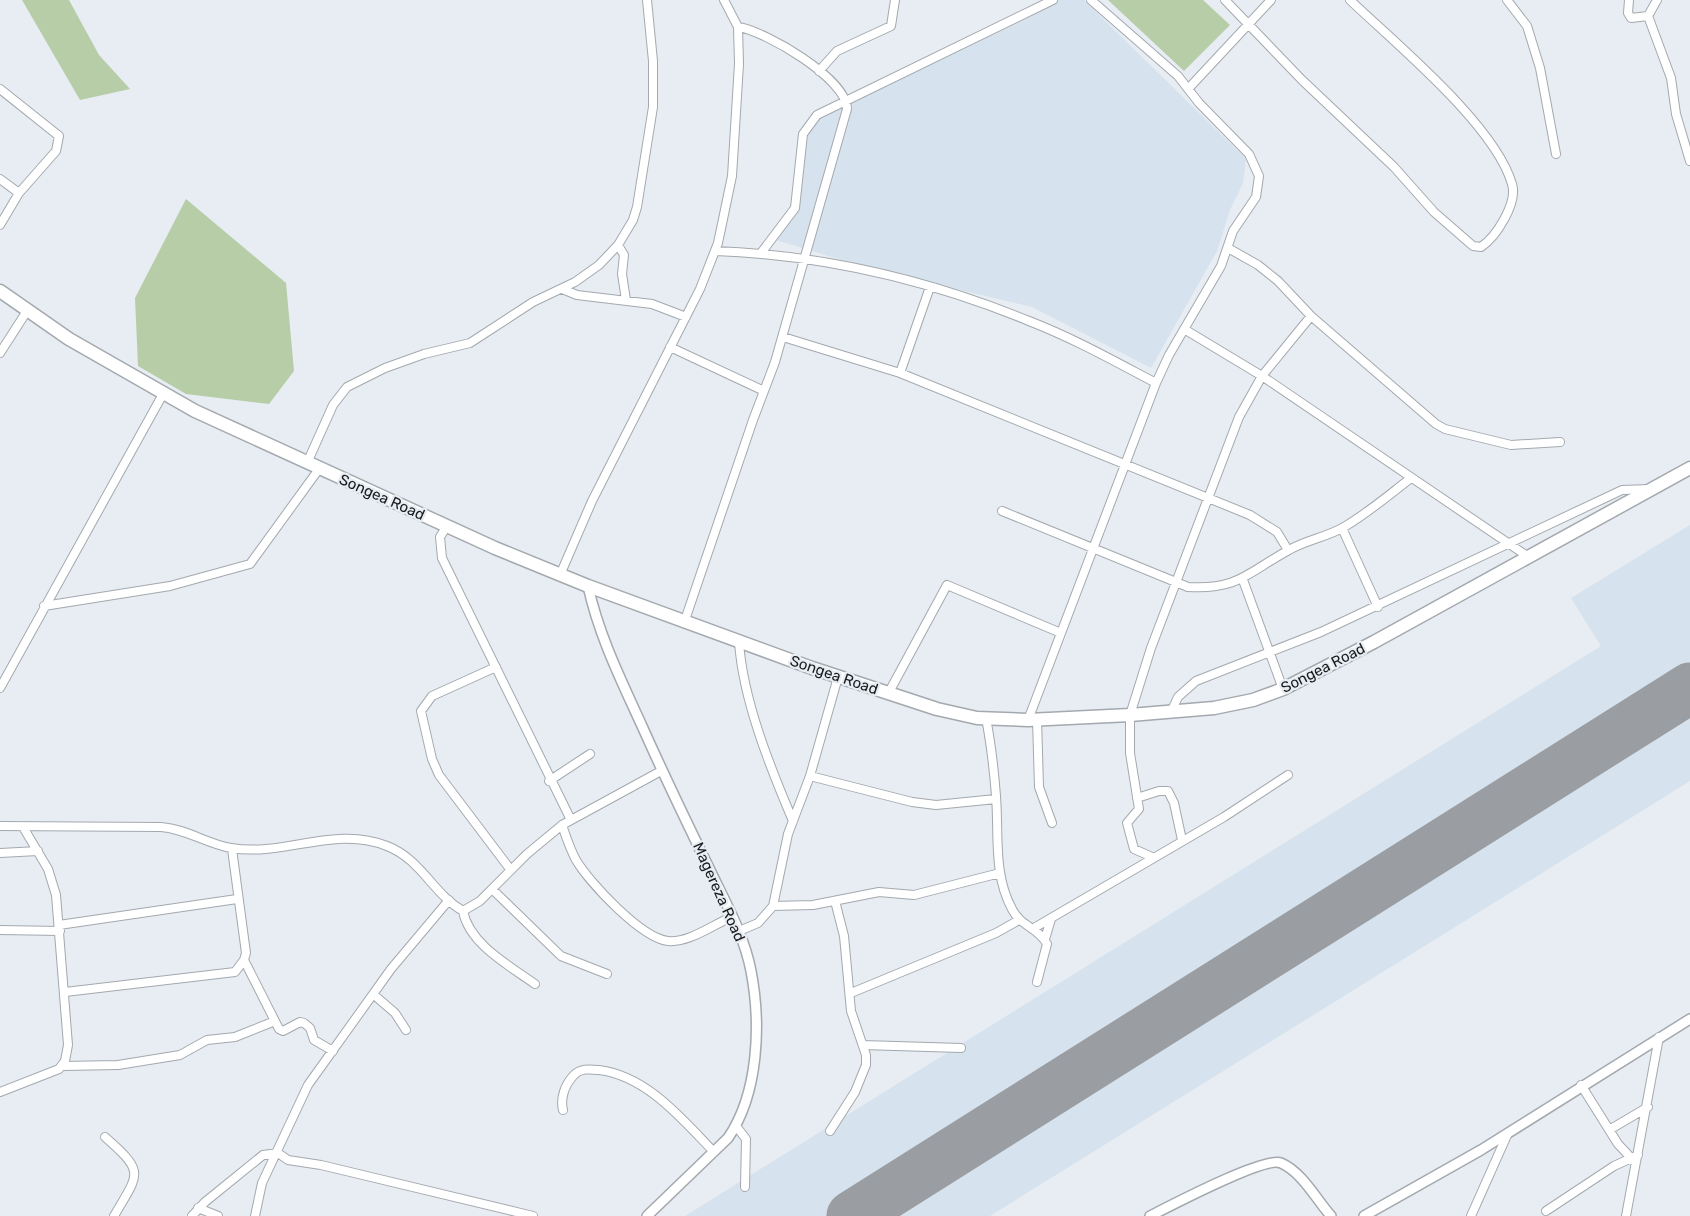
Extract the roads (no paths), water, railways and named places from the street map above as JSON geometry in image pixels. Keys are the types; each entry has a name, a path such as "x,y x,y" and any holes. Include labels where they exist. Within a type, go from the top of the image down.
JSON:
{"highway":[{"name":"Songea Road","path":"0,291 27,311 128,375 240,434 560,575 684,623 888,694 957,714 986,718 1033,719 1130,715 1171,712 1253,700 1283,689 1530,558 1690,468"}],"street":[{"path":"307,463 333,405 347,387 365,376 404,361 470,343 534,302 590,273 618,245 633,220 637,207 652,121 653,61 647,0"},
{"path":"560,575 592,501 686,317 715,251 732,176 740,64 738,27 724,0"},
{"path":"819,71 837,51 891,26 895,0"},
{"path":"761,253 795,208 797,169 806,128 825,109 1053,0"},
{"path":"1052,823 1039,787 1033,719 1061,633 1156,383 1228,248 1233,231 1256,197 1259,176 1249,154 1188,89 1158,58 1091,0"},
{"path":"1225,0 1249,22 1302,80 1413,186 1434,212 1473,246 1480,247 1494,233 1512,201 1512,184 1501,160 1459,105 1350,0"},
{"path":"1188,89 1271,0"},
{"path":"1507,0 1527,26 1540,68 1556,154"},
{"path":"1629,0 1628,13 1631,18 1648,16"},
{"path":"1657,0 1648,16 1671,78 1676,114 1690,161"},
{"path":"684,623 783,337 846,115 846,99 819,71 764,35 738,27"},
{"path":"0,89 59,136 56,151 19,193 0,225"},
{"path":"0,179 19,193"},
{"path":"618,245 624,255 622,274 626,300"},
{"path":"1228,248 1258,265 1278,281 1311,316 1424,416 1445,429 1511,445 1560,442"},
{"path":"715,251 804,258 855,267 930,287 1029,320 1077,341 1156,383"},
{"path":"900,374 930,287"},
{"path":"562,289 577,295 652,304 686,317"},
{"path":"0,353 27,311"},
{"path":"1152,857 1137,852 1128,832 1127,819 1139,809 1130,747 1130,715 1176,582 1239,417 1262,376 1311,316"},
{"path":"1184,328 1262,376 1530,558"},
{"path":"783,337 900,374 1266,523 1277,532 1288,550"},
{"path":"670,347 764,391"},
{"path":"0,688 163,394"},
{"path":"44,606 170,586 250,564 319,469"},
{"path":"1002,511 1188,587 1204,588 1223,586 1243,580 1288,550 1342,528 1412,478"},
{"path":"1171,712 1178,697 1196,681 1270,653 1378,607 1512,544 1567,514 1622,490 1651,489"},
{"path":"447,526 441,537 442,558 549,781 571,820"},
{"path":"1342,528 1378,607"},
{"path":"1243,580 1283,689"},
{"path":"888,694 947,585 1061,633"},
{"name":"Magereza Road","path":"588,586 603,640 661,771 739,931 751,972 756,1029 752,1074 736,1126 714,1152 647,1216"},
{"path":"739,642 741,668 746,689 780,792 793,820"},
{"path":"496,667 432,696 422,711 432,759 439,775 510,869"},
{"path":"739,931 758,923 773,906 793,820 810,776 838,677"},
{"path":"986,718 996,799 1000,873 1012,910 1019,920 1034,928 1045,939"},
{"path":"549,781 590,754"},
{"path":"464,911 480,902 510,869 562,825 661,771"},
{"path":"1034,928 1288,775"},
{"path":"810,776 912,802 936,805 996,799"},
{"path":"1137,798 1158,791 1168,791 1174,803 1182,840"},
{"path":"562,825 576,859 587,875 633,921 651,934 666,941 681,940 732,917"},
{"path":"0,826 169,827 232,849 273,848 323,839 361,839 386,846 423,869 448,900 464,911 469,929 477,938 536,984"},
{"path":"0,1092 46,1076 62,1066 68,1045 60,928 52,880 23,827"},
{"path":"232,849 237,899 245,943 244,960 274,1021 283,1031 300,1022 304,1023 310,1028 314,1040 333,1051"},
{"path":"0,853 38,851"},
{"path":"773,906 835,902 879,892 914,895 1000,873"},
{"path":"492,889 561,956 607,974"},
{"path":"0,930 60,928 237,899"},
{"path":"255,1216 262,1183 278,1154 308,1085 373,994 448,900"},
{"path":"830,1131 864,1076 866,1054 853,1021 842,925 835,902"},
{"path":"1037,982 1047,952 1045,939 1051,919"},
{"path":"851,993 996,933 1019,920"},
{"path":"65,992 230,973 235,972 244,960"},
{"path":"373,994 394,1013 406,1030"},
{"path":"1365,1216 1481,1150 1581,1085 1690,1019"},
{"path":"62,1066 118,1065 180,1055 207,1040 235,1037 274,1021"},
{"path":"1626,1216 1635,1158 1648,1107 1659,1037"},
{"path":"863,1045 961,1048"},
{"path":"563,1110 563,1093 576,1073 585,1069 616,1074 644,1086 680,1117 714,1152"},
{"path":"1581,1085 1609,1130 1635,1158"},
{"path":"1609,1130 1648,1107"},
{"path":"736,1126 746,1140 745,1187"},
{"path":"1471,1216 1509,1131"},
{"path":"105,1137 128,1160 135,1173 135,1184 114,1216"},
{"path":"192,1216 263,1155 278,1154 294,1162 321,1165 533,1216"},
{"path":"1546,1211 1635,1158"},
{"path":"1150,1216 1244,1171 1266,1162 1278,1161 1290,1168 1331,1216"},
{"path":"198,1209 218,1216"}]}
